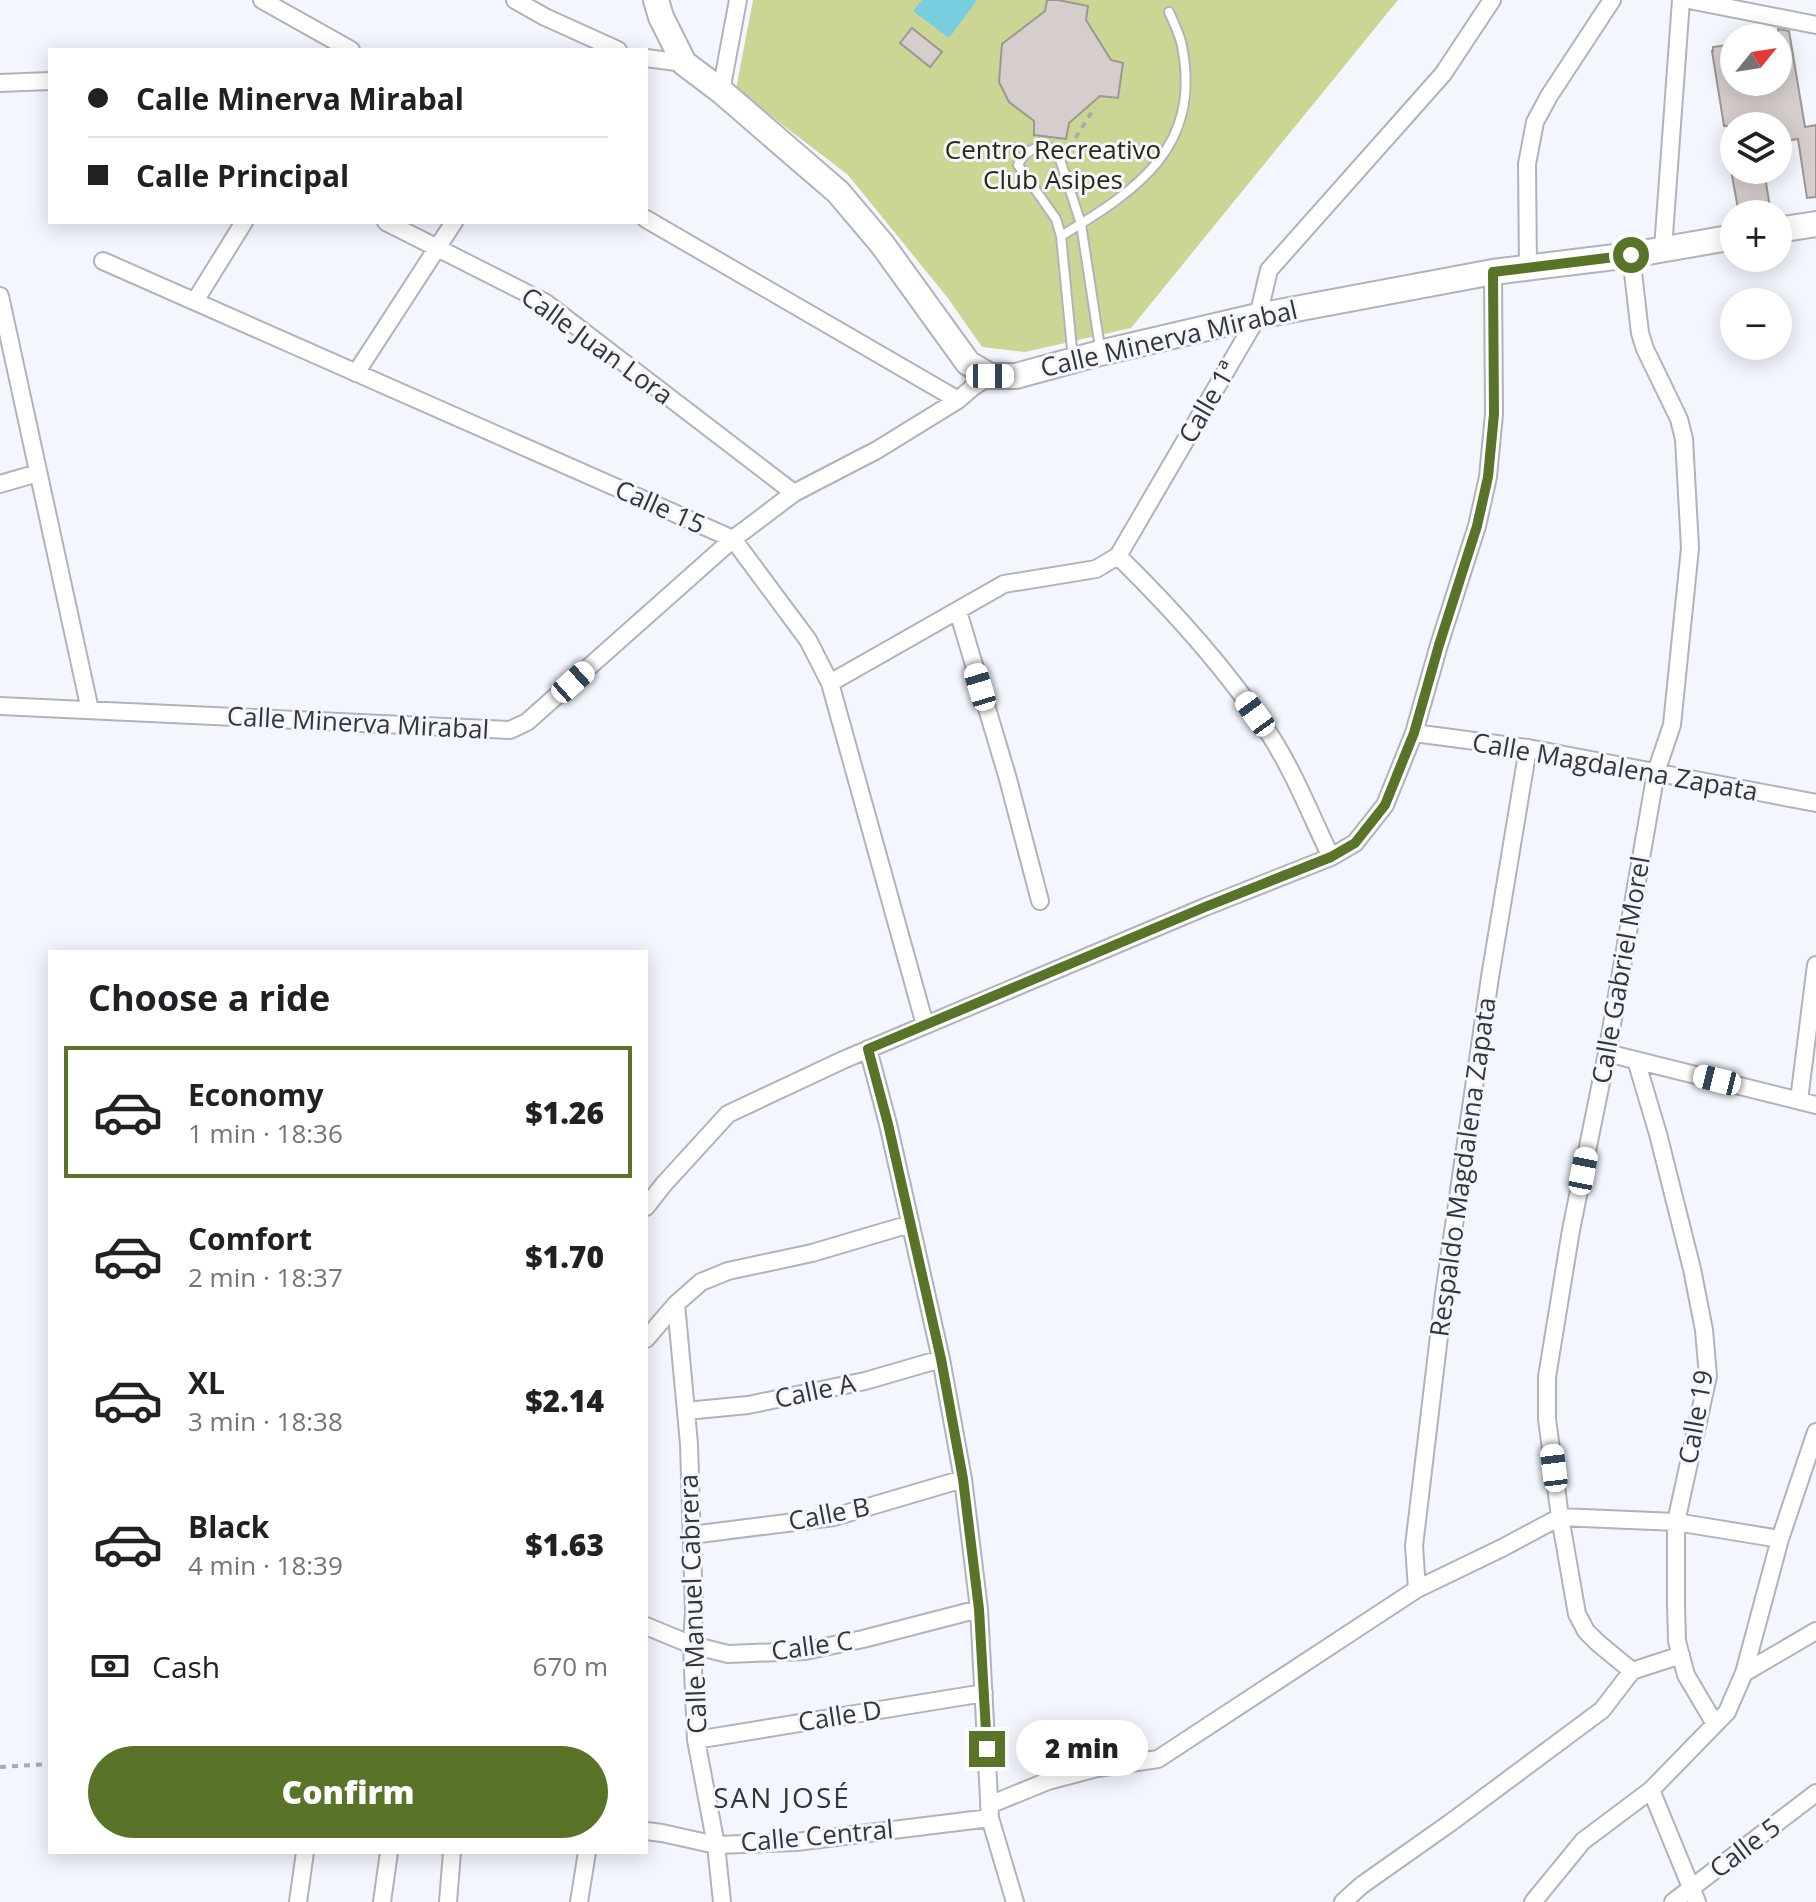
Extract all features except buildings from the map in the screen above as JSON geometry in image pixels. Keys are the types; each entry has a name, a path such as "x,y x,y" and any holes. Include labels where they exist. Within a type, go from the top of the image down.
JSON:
{"street":[{"path":"262,0 347,48"},
{"path":"515,0 614,48"},
{"path":"656,0 684,63 838,192 882,244 968,363 990,376"},
{"path":"721,91 738,0"},
{"name":"Calle 1ª","path":"1118,556 1258,316 1269,270 1443,74 1492,0"},
{"path":"1528,268 1527,164 1535,122 1612,0"},
{"path":"1663,249 1681,0"},
{"path":"1689,0 1816,25"},
{"path":"648,58 684,63"},
{"path":"0,83 48,81"},
{"path":"648,220 958,400"},
{"path":"195,301 243,224"},
{"name":"Calle Juan Lora","path":"390,224 546,303 794,493"},
{"path":"356,373 453,224"},
{"path":"1792,228 1816,224"},
{"name":"Calle Minerva Mirabal","path":"0,706 510,730 527,722 733,539 794,493 877,450 958,400 990,376 1016,376 1258,316 1493,272 1631,255 1720,239"},
{"name":"Calle Gabriel Morel","path":"1631,255 1640,333 1679,419 1684,439 1690,548 1672,725 1656,772 1607,1053 1571,1230 1547,1377 1547,1419 1577,1614 1586,1631 1632,1671"},
{"name":"Calle 15","path":"103,261 733,539 808,640 830,683 925,1025"},
{"path":"648,1204 728,1114 868,1049 1331,857 1355,843 1385,805 1414,733 1477,526 1488,477 1494,414 1493,272"},
{"path":"0,296 90,710"},
{"path":"0,484 38,473"},
{"path":"830,683 1004,584 1096,569 1118,556 1222,668 1272,737 1331,857"},
{"path":"958,611 1008,779 1040,901"},
{"name":"Calle Magdalena Zapata","path":"1414,733 1528,748 1816,803"},
{"name":"Respaldo Magdalena Zapata","path":"1417,1589 1414,1546 1444,1294 1483,1023 1528,748"},
{"path":"1799,1100 1816,965"},
{"path":"868,1049 941,1359 963,1479 979,1609 989,1811 1015,1902"},
{"path":"1607,1053 1816,1105"},
{"name":"Calle 19","path":"1636,1060 1658,1134 1704,1330 1708,1376 1676,1522 1677,1641 1686,1675 1715,1724"},
{"path":"648,1337 676,1304 701,1282 728,1271 812,1253 910,1224"},
{"name":"Calle Manuel Cabrera","path":"676,1304 689,1444 696,1740 716,1845 722,1902"},
{"name":"Calle A","path":"686,1411 748,1405 865,1381 941,1359"},
{"path":"1533,1902 1583,1841 1651,1790 1727,1712 1744,1673 1780,1539 1814,1441"},
{"name":"Calle B","path":"691,1535 834,1517 963,1479"},
{"path":"1560,1517 1676,1522 1780,1539"},
{"name":"Calle Central","path":"648,1831 716,1845 796,1842 989,1811 1022,1790 1073,1774 1158,1759 1417,1589 1560,1517"},
{"name":"Calle C","path":"648,1627 692,1645 728,1654 805,1651 979,1609"},
{"path":"1744,1673 1816,1631"},
{"path":"1343,1902 1602,1710 1632,1671 1681,1655"},
{"name":"Calle D","path":"696,1740 984,1693"},
{"path":"1651,1790 1694,1895"},
{"name":"Calle 5","path":"1673,1902 1694,1895 1816,1793"},
{"path":"298,1902 305,1854"},
{"path":"382,1902 389,1854"},
{"path":"448,1902 452,1854"},
{"path":"579,1902 587,1854"}],"lane":[{"path":"1061,236 1126,194 1161,160 1180,125 1186,81 1182,44 1169,12"},
{"path":"1074,360 1061,236 1056,219 1018,165 1022,157 1041,146 1052,147 1062,160 1081,224 1100,353"}],"path":[{"path":"1062,160 1095,107"},
{"path":"0,1767 48,1764"}],"green space":[{"name":"Centro Recreativo Club Asipes","path":"753,0 1398,0 1131,328 1025,352 982,347 947,297 848,175 736,89"}],"water":[{"path":"922,0 977,0 949,38 913,11"}],"district":[{"name":"SAN JOSÉ","path":"782,1798"}],"route":[{"path":"987,1749 979,1609 963,1479 941,1359 868,1049 1331,857 1355,843 1385,805 1414,733 1477,526 1488,477 1494,414 1493,272 1631,255"}]}
